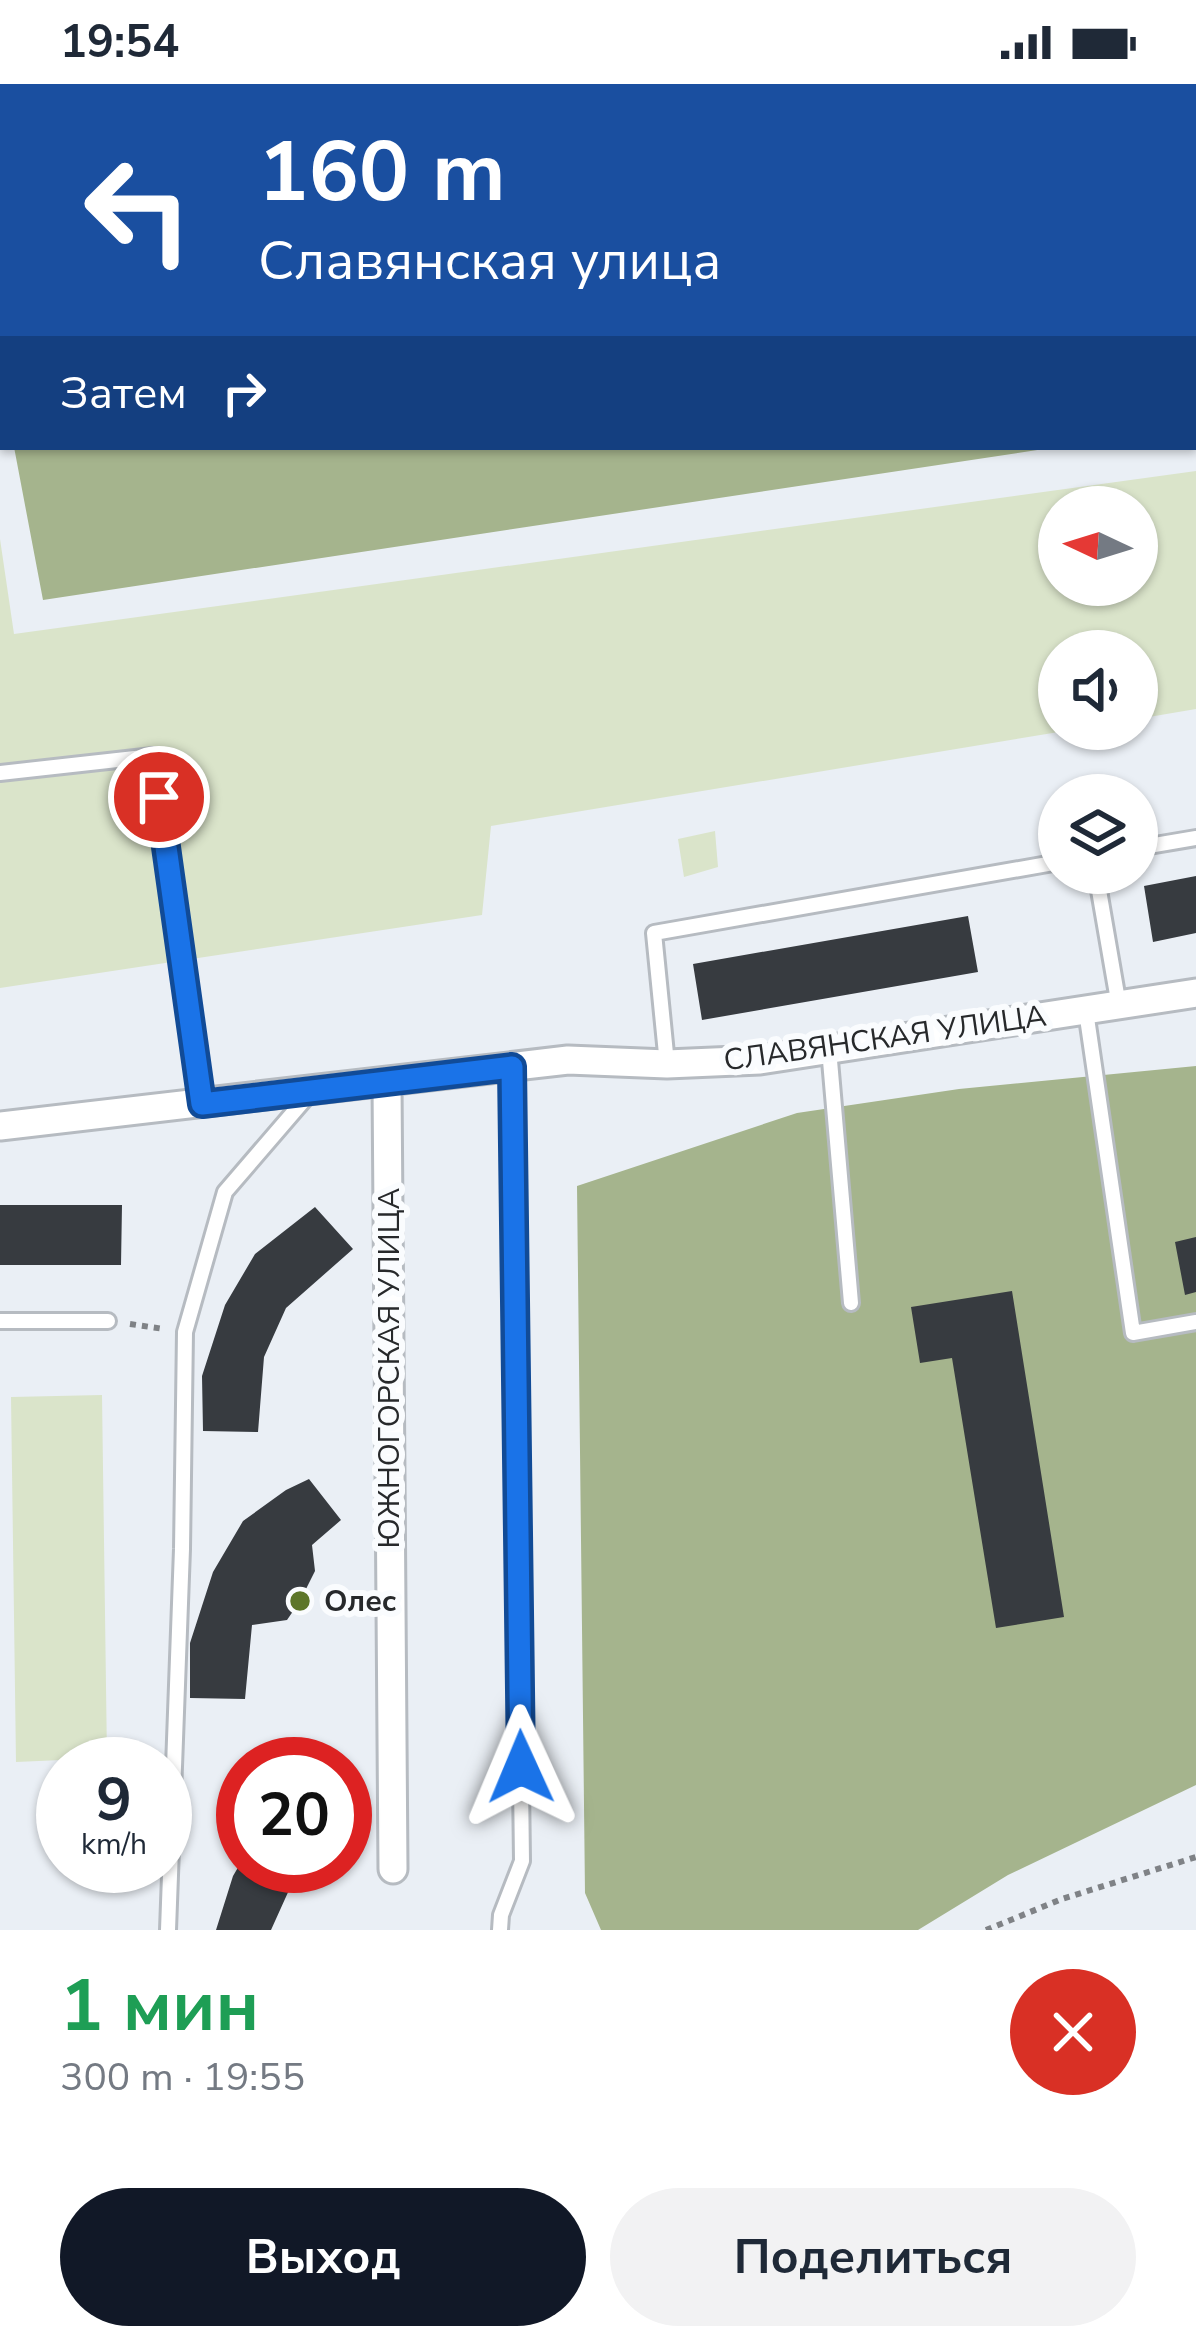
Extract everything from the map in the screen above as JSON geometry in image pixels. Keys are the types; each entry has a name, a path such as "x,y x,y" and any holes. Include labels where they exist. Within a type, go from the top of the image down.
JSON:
{"street":[{"name":"СЛАВЯНСКАЯ УЛИЦА","path":"0,1126 568,1060 667,1064 760,1060 1196,993"},
{"name":"ЮЖНОГОРСКАЯ УЛИЦА","path":"387,1083 393,1869"}],"lane":[{"path":"0,773 153,756 202,1104"},
{"path":"1158,844 1196,838"},
{"path":"667,1064 654,933 1038,866"},
{"path":"1100,894 1119,1006"},
{"path":"1086,1011 1133,1333 1196,1322"},
{"path":"829,1049 851,1303"},
{"path":"500,1930 501,1915 522,1861 512,1067"},
{"path":"168,1930 185,1332 225,1192 311,1092"},
{"path":"0,1321 109,1321"}],"path":[{"path":"109,1321 185,1332"},
{"path":"986,1930 1062,1899 1196,1857"}],"green space":[{"path":"15,450 1037,450 43,600"},
{"path":"1196,471 1196,709 1158,715 1158,630 1038,630 1038,735 491,826 482,915 0,988 0,539 14,634 1038,493 1038,606 1158,606 1158,486 1087,486"},
{"path":"715,831 718,867 684,877 678,839"},
{"path":"1196,1066 1196,1785 1008,1875 918,1930 601,1930 585,1893 577,1186 797,1113 959,1089"},
{"path":"102,1395 107,1737 36,1737 36,1761 16,1762 11,1397"}],"building":[{"path":"1196,876 1196,933 1153,942 1145,894 1158,894 1158,883"},
{"path":"968,916 978,972 702,1020 693,964"},
{"path":"0,1205 122,1205 121,1265 0,1265"},
{"path":"315,1207 353,1249 286,1308 264,1357 258,1432 203,1431 202,1376 225,1305 255,1254"},
{"path":"1196,1237 1196,1292 1185,1295 1175,1242"},
{"path":"1012,1291 1064,1617 996,1628 952,1358 920,1363 911,1307"},
{"path":"309,1479 341,1520 312,1545 315,1571 300,1601 287,1620 252,1625 245,1699 190,1698 190,1643 213,1572 243,1521"},
{"path":"228,1893 288,1893 271,1930 216,1930"}],"place":[{"name":"Олес","path":"300,1601"}],"route":[{"path":"159,797 202,1104 512,1067 521,1767"}]}
